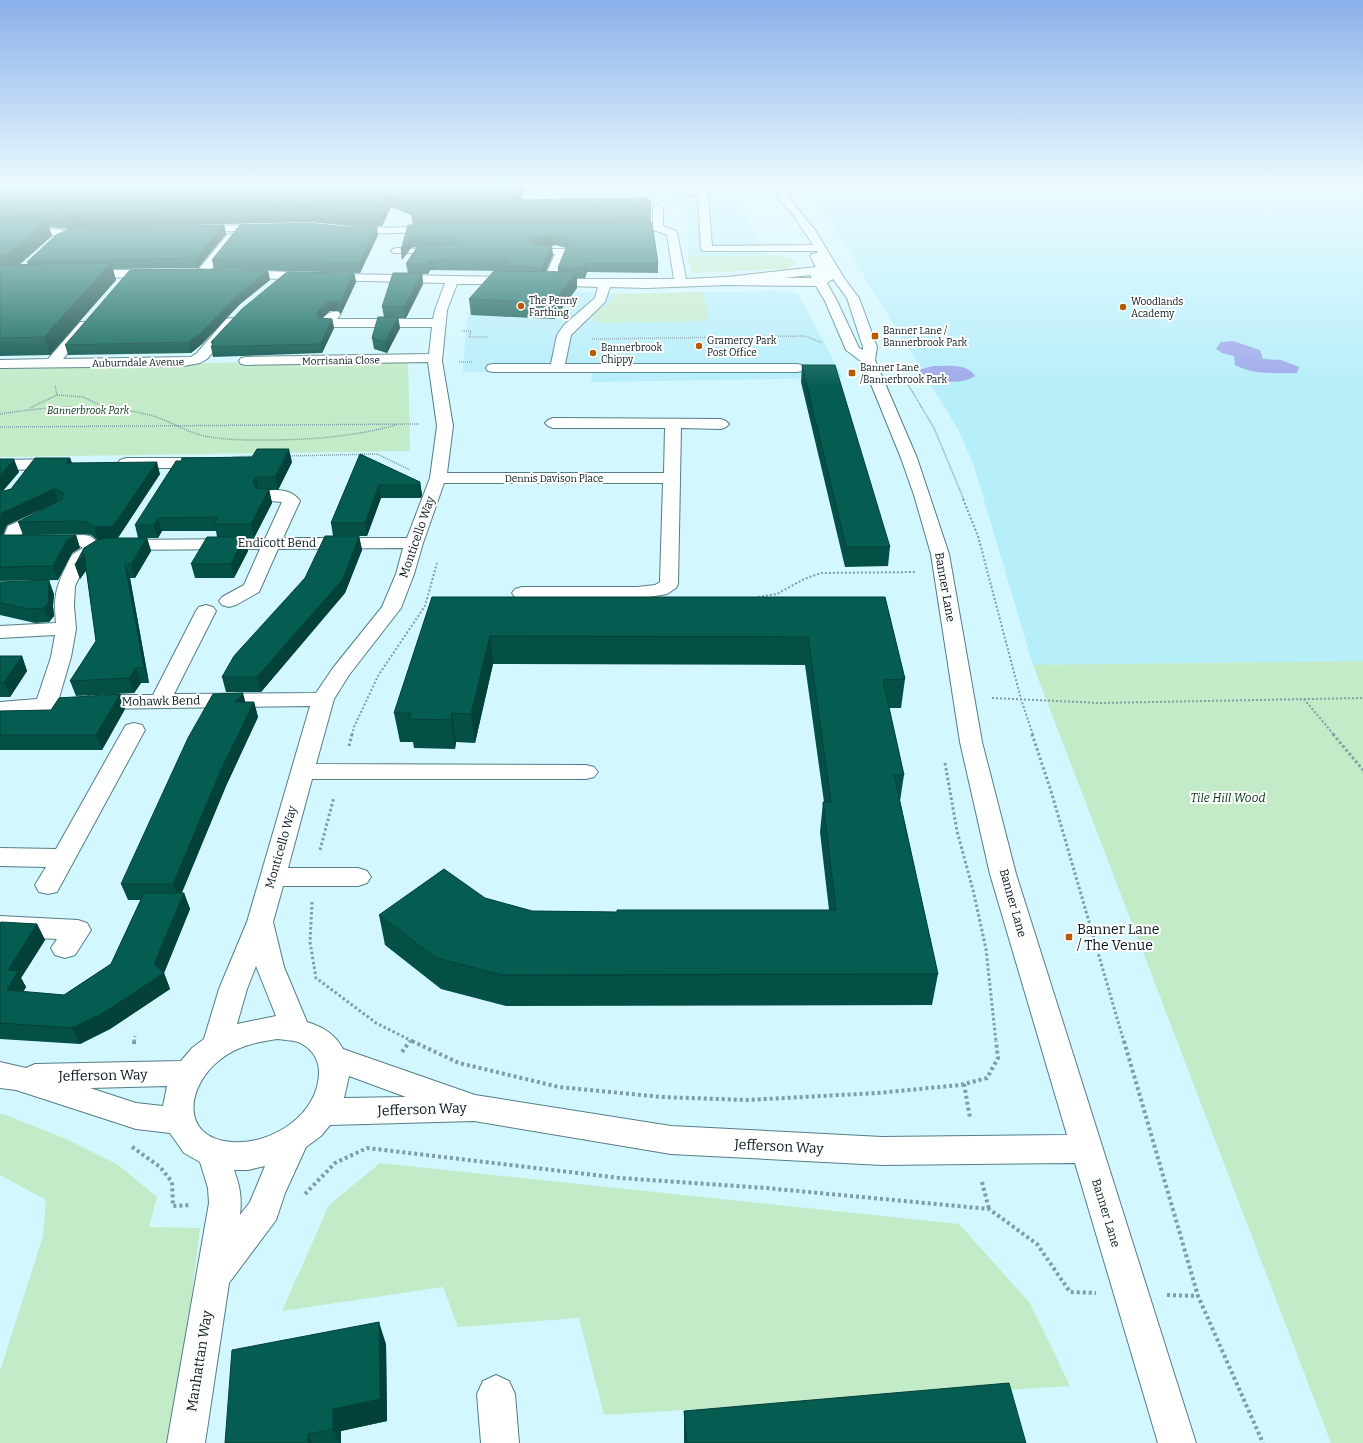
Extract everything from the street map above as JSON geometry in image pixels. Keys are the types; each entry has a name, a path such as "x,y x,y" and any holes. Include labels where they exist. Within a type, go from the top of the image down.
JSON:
{"street":[{"path":"202,273 219,252"},
{"path":"396,279 414,252"},
{"path":"549,282 565,252"},
{"path":"675,252 680,282"},
{"name":"Banner Lane","path":"803,252 823,274 853,298 870,347 868,360 909,458 922,495 940,554 971,742 1003,874 1177,1443"},
{"name":"Banner Lane","path":"818,252 816,255 831,301 853,350 868,360"},
{"path":"188,273 524,281"},
{"path":"75,274 166,274"},
{"path":"119,286 129,274"},
{"path":"537,282 646,284 728,281 823,274"},
{"path":"268,290 285,275"},
{"name":"Monticello Way","path":"216,1047 233,989 260,922 304,771 323,699 340,672 391,608 405,574 414,543 438,478 445,426 435,358 441,310 452,280"},
{"path":"557,368 566,334 601,299 605,284"},
{"name":"Auburndale Avenue","path":"0,364 184,362 195,360 202,356 239,314"},
{"path":"334,314 326,323 440,322"},
{"path":"52,363 93,316"},
{"path":"566,334 585,328"},
{"name":"Morrisania Close","path":"246,361 435,358"},
{"path":"493,368 797,368"},
{"path":"553,424 721,424"},
{"path":"522,593 637,593 660,590 669,584 673,424"},
{"path":"114,464 227,462"},
{"path":"164,482 177,463"},
{"path":"21,480 35,464"},
{"path":"0,465 74,464"},
{"name":"Dennis Davison Place","path":"438,478 671,478"},
{"path":"229,601 252,588 291,501 285,496 265,496"},
{"path":"58,508 14,530 10,543 84,540 95,548"},
{"name":"Endicott Bend","path":"46,705 61,658 66,629 64,606 59,586 79,558 95,548 111,545 127,538 271,543 414,543"},
{"path":"160,701 206,611"},
{"path":"0,632 66,629"},
{"name":"Mohawk Bend","path":"0,709 46,705 160,701 323,699"},
{"path":"48,885 134,730"},
{"path":"304,771 586,772"},
{"path":"0,857 63,858"},
{"path":"272,877 358,877"},
{"name":"Monticello Way","path":"260,922 270,968 296,1030"},
{"path":"0,926 78,930 65,948"},
{"path":"277,1027 296,1030 313,1036 324,1045 332,1058 335,1072 332,1094 322,1112 311,1126 295,1138 276,1148 256,1155 235,1156 213,1154 196,1145 185,1134 179,1121 178,1105 180,1091 189,1073 202,1058 216,1047 232,1038 252,1030 277,1027"},
{"name":"Jefferson Way","path":"332,1058 474,1108"},
{"name":"Jefferson Way","path":"8,1076 189,1073"},
{"name":"Jefferson Way","path":"8,1076 136,1116 179,1121"},
{"name":"Jefferson Way","path":"322,1112 474,1108 671,1140 882,1152 1087,1149"},
{"name":"Manhattan Way","path":"212,1279 264,1208 269,1192 295,1138"},
{"name":"Manhattan Way","path":"186,1443 212,1279 226,1203 224,1188 213,1154"},
{"path":"496,1394 500,1443"}],"path":[{"path":"461,331 471,331 470,337 488,337"},
{"path":"566,334 805,336 827,344"},
{"path":"52,363 51,368 56,395"},
{"path":"902,375 934,428 978,536 1021,699 1051,791 1198,1296 1263,1443"},
{"path":"28,409 56,395 83,397 104,408"},
{"path":"0,414 61,405 87,406 153,416 180,426 190,433 222,438 276,440 338,438 374,432 400,424"},
{"path":"0,427 420,424"},
{"path":"281,456 377,454 410,470"},
{"path":"227,462 233,457 257,456"},
{"path":"438,562 428,599 416,621 378,676 354,727 313,877 310,942 316,978 376,1023 459,1063 559,1087 662,1097 747,1100 878,1093 960,1085 987,1078 998,1058 986,949 973,890 957,831 946,774 945,760"},
{"path":"1021,699 1100,703 1363,698"},
{"path":"1304,699 1363,770"},
{"path":"367,1148 620,1178 766,1188 989,1208 1037,1244 1070,1292 1198,1296"}],"shaded area":[{"path":"688,252 766,252 768,255 688,257"},
{"name":"Woodlands Academy","path":"849,252 1363,252 1363,661 1033,665 974,466 958,429"},
{"path":"509,289 626,294 778,291 798,294 843,378 591,382 593,371 463,372 466,324 473,301"}],"green space":[{"path":"775,255 789,257 796,262 789,269 691,273 688,257"},
{"path":"704,292 708,321 598,323 592,318 592,314 608,303 615,294"},
{"name":"Bannerbrook Park","path":"408,360 410,451 0,457 0,366"},
{"name":"Tile Hill Wood","path":"1363,661 1363,1443 1331,1443 1033,665"},
{"path":"0,1114 66,1139 117,1164 157,1197 149,1227 200,1228 174,1443 0,1443 0,1371 43,1236 46,1200 0,1175"},
{"path":"380,1163 959,1224 1030,1303 1070,1386 604,1415 579,1318 458,1327 443,1287 282,1311 329,1205"}],"water":[{"path":"1233,341 1260,350 1263,359 1281,360 1299,367 1297,373 1257,372 1235,365 1234,356 1222,353 1216,349 1221,342"},
{"path":"933,366 962,367 972,372 975,376 967,380 952,382 937,379 914,371"}],"building":[{"path":"0,252 9,252 6,255 0,255"},
{"path":"37,252 201,252 196,258 27,262"},
{"path":"218,252 364,252 359,263 212,260"},
{"path":"414,252 549,252 542,268 504,266 509,261 429,260 427,264 406,264"},
{"path":"564,252 656,252 658,263 587,263 584,268 558,268"},
{"path":"111,263 44,337 0,338 0,265"},
{"path":"200,269 268,271 238,295 200,334 188,342 65,345 130,270"},
{"path":"494,271 577,272 553,303 469,299"},
{"path":"287,272 354,273 340,304 338,301 328,302 316,313 319,318 332,319 321,344 211,347 214,342 211,342 242,309"},
{"path":"393,273 422,273 404,307 382,307"},
{"path":"378,317 398,317 385,342 372,338"},
{"path":"802,365 835,365 890,547 846,547"},
{"path":"257,449 289,449 275,477 256,477 253,482 256,488 269,489 251,524 214,524 218,517 158,518 154,525 135,525 176,461 181,461 182,458 252,457"},
{"path":"360,454 420,482 419,485 379,485 365,523 331,523"},
{"path":"35,458 70,458 66,463 157,462 113,526 94,527 87,522 80,521 18,522 61,500 64,494 60,490 54,489 2,513 0,517 0,490 4,491 11,489"},
{"path":"0,459 14,459 0,476"},
{"path":"0,535 76,535 67,540 53,566 0,567"},
{"path":"325,536 359,536 343,579 257,677 222,677 234,656 305,578"},
{"path":"207,537 244,537 231,564 191,564"},
{"path":"107,538 147,538 131,564 125,564 144,668 136,668 129,678 70,681 96,641 84,553 75,565 84,548 97,540"},
{"path":"49,580 49,602 44,608 30,609 0,603 0,582"},
{"path":"432,597 885,597 905,679 883,680 904,775 894,775 938,974 502,975 436,958 379,915 444,869 485,898 532,911 617,912 617,910 836,910 823,802 831,802 808,637 490,636 471,714 452,713 451,720 409,719 411,713 394,713"},
{"path":"0,656 22,656 4,682 0,682"},
{"path":"243,693 235,702 254,702 221,770 173,884 121,884 188,738 213,694"},
{"path":"120,694 96,735 0,735 0,711 51,710 59,698"},
{"path":"144,893 184,893 154,964 164,973 103,1013 72,1028 0,1023 1,922 37,924 8,970 18,971 7,990 64,995 111,964"},
{"path":"379,1322 380,1399 333,1409 333,1429 308,1434 308,1443 225,1443 232,1350"},
{"path":"1009,1383 1026,1443 687,1443 684,1411"}],"place":[{"name":"The Penny Farthing","path":"521,306"},
{"name":"Woodlands Academy","path":"1123,307"},
{"name":"Banner Lane / Bannerbrook Park","path":"875,336"},
{"name":"Gramercy Park Post Office","path":"699,346"},
{"name":"Bannerbrook Chippy","path":"593,353"},
{"name":"Banner Lane /Bannerbrook Park","path":"852,373"},
{"name":"Banner Lane / The Venue","path":"1069,937"}]}
